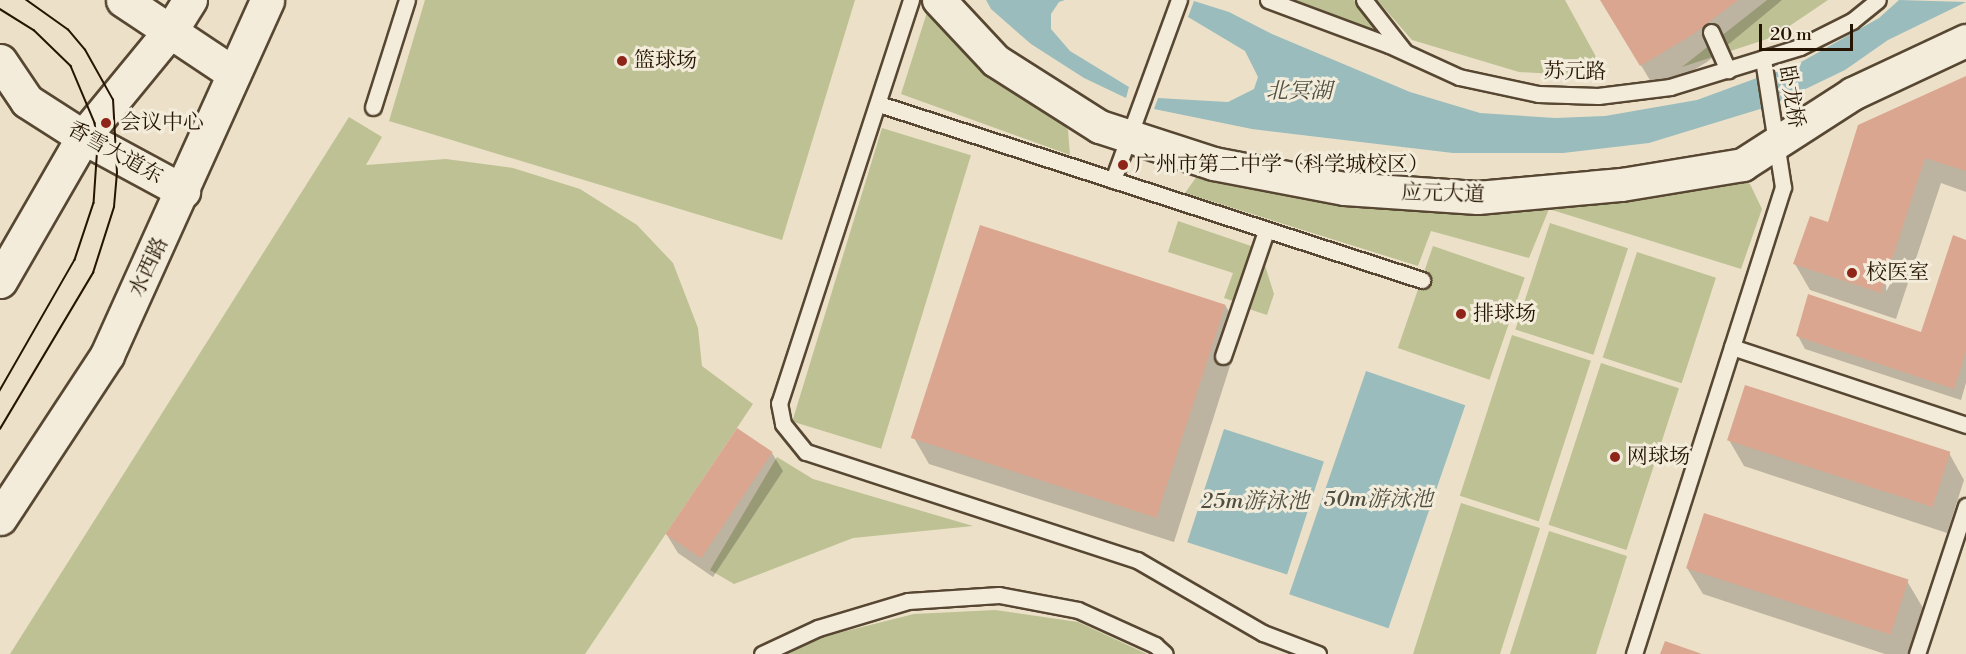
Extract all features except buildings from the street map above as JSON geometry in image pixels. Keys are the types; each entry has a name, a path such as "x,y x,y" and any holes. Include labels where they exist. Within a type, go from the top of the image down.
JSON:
{"main road":[{"path":"123,0 233,73"},
{"path":"0,281 83,137 171,30 190,0"},
{"name":"水西路","path":"0,518 107,355 183,191 267,0"},
{"name":"香雪大道东","path":"0,61 27,101 83,137 183,191"}],"street":[{"name":"应元大道","path":"939,0 996,61 1100,127 1214,164 1345,189 1478,198 1622,185 1743,165 1853,94 1966,41"}],"lane":[{"path":"373,107 407,0"},
{"path":"911,0 879,104 779,404 783,424 806,452 1137,560 1263,633 1318,654"},
{"path":"1113,180 1127,135 1179,0"},
{"name":"苏元路","path":"1268,0 1406,53 1459,77 1538,94 1598,96 1660,88 1728,70 1800,47 1852,21 1878,0"},
{"path":"1364,0 1406,53"},
{"path":"1711,32 1728,70"},
{"name":"卧龙桥","path":"1634,654 1784,187 1763,59"},
{"path":"879,104 1422,280"},
{"path":"1224,356 1266,231"},
{"path":"1732,347 1966,425"},
{"path":"1917,654 1966,506"},
{"path":"762,654 818,628 908,601 999,595 1078,610 1155,645 1165,654"}],"green space":[{"name":"篮球场","path":"425,0 855,0 782,240 389,121"},
{"path":"1282,0 1354,0 1384,38"},
{"path":"1377,0 1565,0 1607,77 1519,72 1412,40"},
{"path":"1767,0 1828,0 1773,37 1682,67"},
{"path":"929,6 1049,109 1068,130 1070,155 901,94"},
{"path":"349,117 382,137 366,165 446,159 513,168 580,189 637,225 673,263 698,328 702,366 753,404 585,654 10,654"},
{"path":"882,128 971,155 881,449 792,422"},
{"path":"1215,175 1347,204 1732,178 1750,184 1762,209 1741,269 1549,209 1529,258 1431,231 1418,266 1185,193 1197,176"},
{"path":"1178,221 1254,247 1236,302 1224,298 1233,273 1168,252"},
{"name":"排球场","path":"1550,223 1628,248 1593,355 1515,330"},
{"name":"排球场","path":"1433,246 1525,278 1490,380 1398,348"},
{"path":"1637,252 1716,278 1682,383 1603,358"},
{"path":"1263,259 1274,294 1267,315 1246,308"},
{"name":"网球场","path":"1512,335 1591,361 1539,521 1460,496"},
{"name":"网球场","path":"1601,363 1679,388 1626,550 1548,525"},
{"path":"777,457 813,479 973,526 853,538 734,584 710,570"},
{"path":"1461,503 1540,528 1500,654 1413,654"},
{"path":"1549,531 1627,556 1596,654 1510,654"},
{"path":"995,610 1078,622 1147,654 787,654 826,636 914,614"}],"water":[{"path":"986,0 1065,0 1059,2 1051,14 1051,29 1070,51 1129,87 1126,98 1084,78 1031,44 991,9"},
{"name":"北冥湖","path":"1899,0 1966,2 1888,40 1845,70 1770,106 1649,143 1563,153 1453,153 1252,129 1154,109 1158,98 1228,102 1254,89 1258,77 1245,51 1188,17 1194,1 1229,12 1272,34 1410,92 1480,113 1555,118 1605,116 1697,100 1803,61 1879,18"},
{"name":"50m游泳池","path":"1366,371 1465,405 1388,628 1289,594"},
{"name":"25m游泳池","path":"1224,429 1324,461 1287,575 1187,542"}],"tram line":[{"path":"0,429 93,273 114,207 117,173 113,100 85,50 68,30 26,0"},
{"path":"0,9 34,30 71,66 95,123 98,145 94,203 75,260 0,391"}],"place":[{"name":"篮球场","path":"622,61"},
{"name":"会议中心","path":"106,123"},
{"name":"广州市第二中学（科学城校区）","path":"1123,165"},
{"name":"校医室","path":"1852,273"},
{"name":"排球场","path":"1461,314"},
{"name":"网球场","path":"1615,457"}]}
